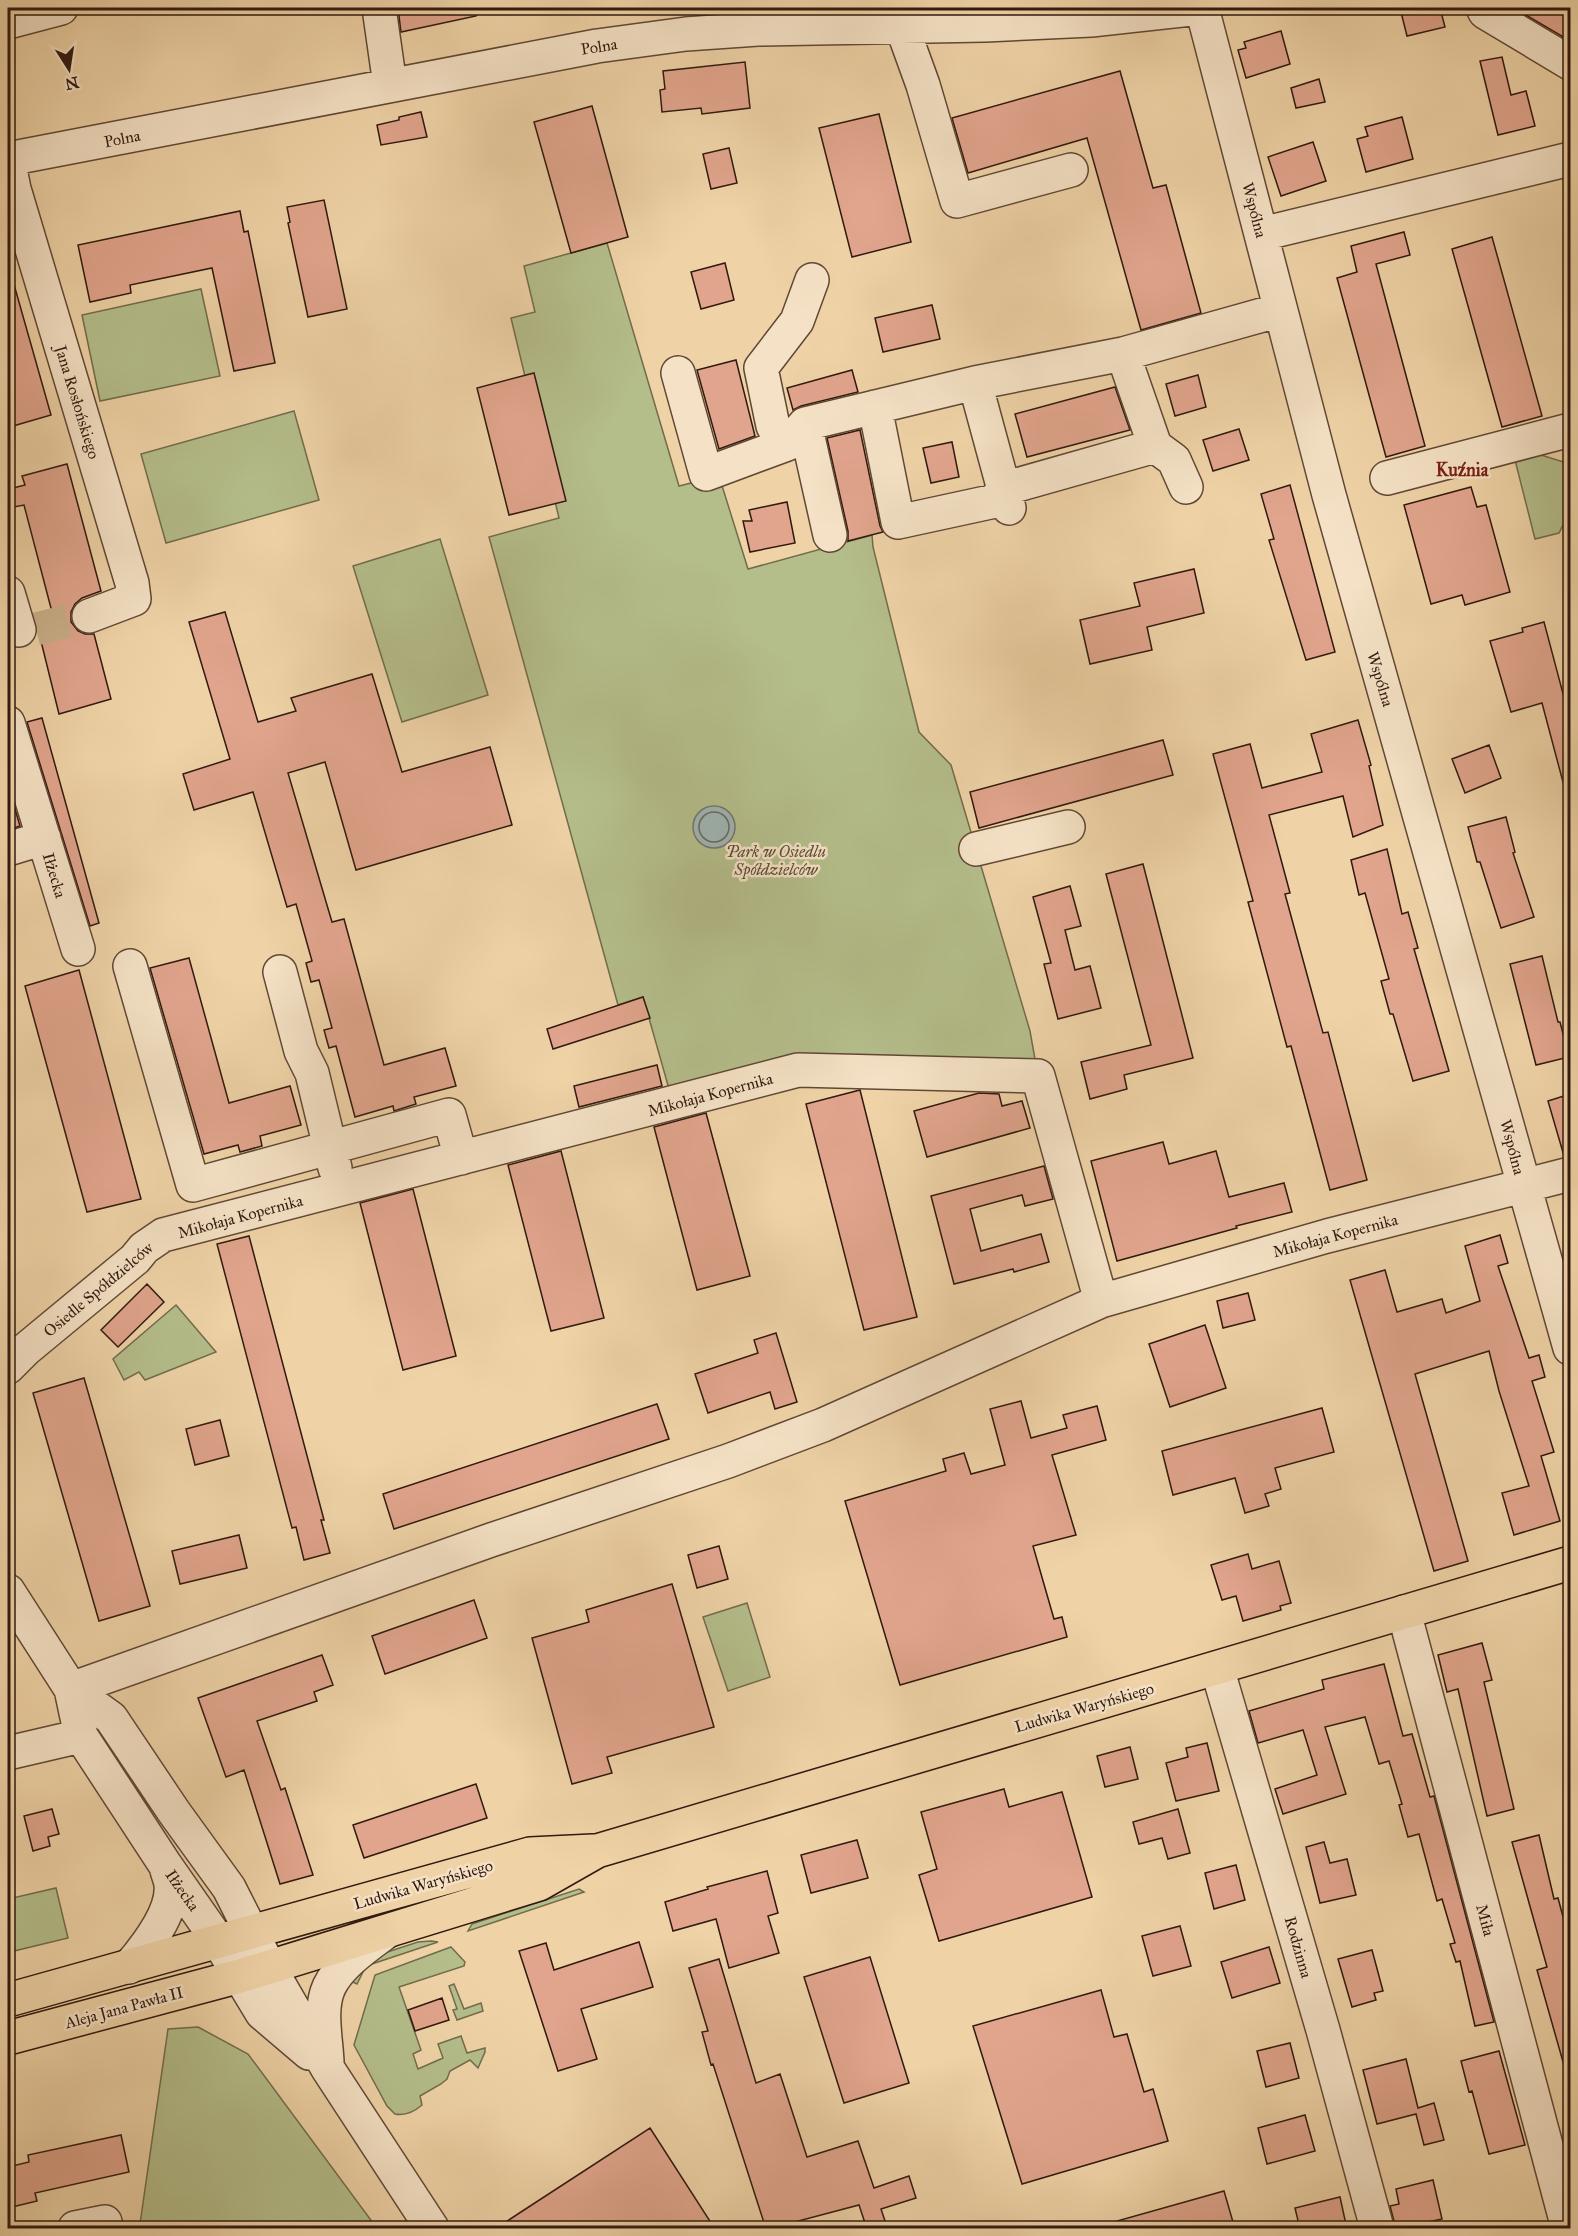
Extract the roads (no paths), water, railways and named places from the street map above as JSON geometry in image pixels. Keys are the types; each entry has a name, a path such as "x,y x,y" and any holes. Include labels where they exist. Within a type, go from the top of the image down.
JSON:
{"main road":[{"name":"Ludwika Waryńskiego","path":"254,1971 539,1884 597,1851 1570,1563"},
{"name":"Ludwika Waryńskiego","path":"219,1942 530,1854 597,1851"},
{"path":"8,2000 219,1942"},
{"name":"Aleja Jana Pawła II","path":"8,2038 254,1971"}],"street":[{"path":"8,22 61,8"},
{"path":"379,8 390,85"},
{"name":"Polna","path":"8,159 597,46 686,34 758,29 985,25 1091,20 1201,8"},
{"name":"Wspólna","path":"1201,8 1342,541 1570,1348"},
{"path":"1483,8 1485,12 1570,63"},
{"path":"902,27 923,85 957,201 1071,170"},
{"name":"Jana Rosłońskiego","path":"8,159 14,189 17,233 132,583 134,599 89,616"},
{"path":"1262,234 1570,159"},
{"path":"796,434 773,426 761,368 797,321 812,280"},
{"path":"678,373 706,474 796,434 875,407 975,382 1123,354 1280,310"},
{"path":"1123,354 1155,446 1174,460 1186,488"},
{"path":"975,382 1006,500"},
{"path":"875,407 898,522 1006,500 1155,446"},
{"path":"1388,478 1570,430"},
{"path":"796,434 830,535"},
{"path":"8,593 21,631"},
{"path":"8,723 44,838"},
{"path":"976,849 1068,827"},
{"name":"Iłżecka","path":"8,849 44,838 78,949"},
{"path":"130,966 204,1226"},
{"path":"280,972 301,1051 312,1073 329,1147 343,1189"},
{"name":"Mikołaja Kopernika","path":"163,1235 798,1070 1038,1076 1101,1301"},
{"path":"193,1185 449,1115 461,1158"},
{"name":"Mikołaja Kopernika","path":"71,1689 387,1576 728,1461 823,1425 1101,1301 1327,1236 1570,1174"},
{"name":"Osiedle Spółdzielców","path":"8,1366 135,1259 144,1248 163,1235"},
{"name":"Iłżecka","path":"8,1592 71,1689 81,1736 219,1942 254,1971"},
{"name":"Miła","path":"1404,1612 1568,2229"},
{"name":"Rodzinna","path":"1217,1668 1323,2030 1377,2229"},
{"name":"Iłżecka","path":"71,1689 111,1718 174,1812 229,1888 251,1933 254,1971 262,2013 328,2069 432,2229"},
{"path":"8,1753 81,1736"},
{"path":"129,1967 148,1945 165,1915 171,1886 166,1866"},
{"name":"Ludwika Waryńskiego","path":"328,2069 324,2019 330,1986 355,1955 386,1931"}],"water":[{"path":"714,806 729,812 735,827 729,842 714,848 699,842 693,827 699,812"}],"tunnel":[{"path":"36,629 89,616"}],"district":[{"name":"Kuźnia","path":"1462,470"}],"park label":[{"name":"Park w Osiedlu Spółdzielców","path":"776,860"}]}
